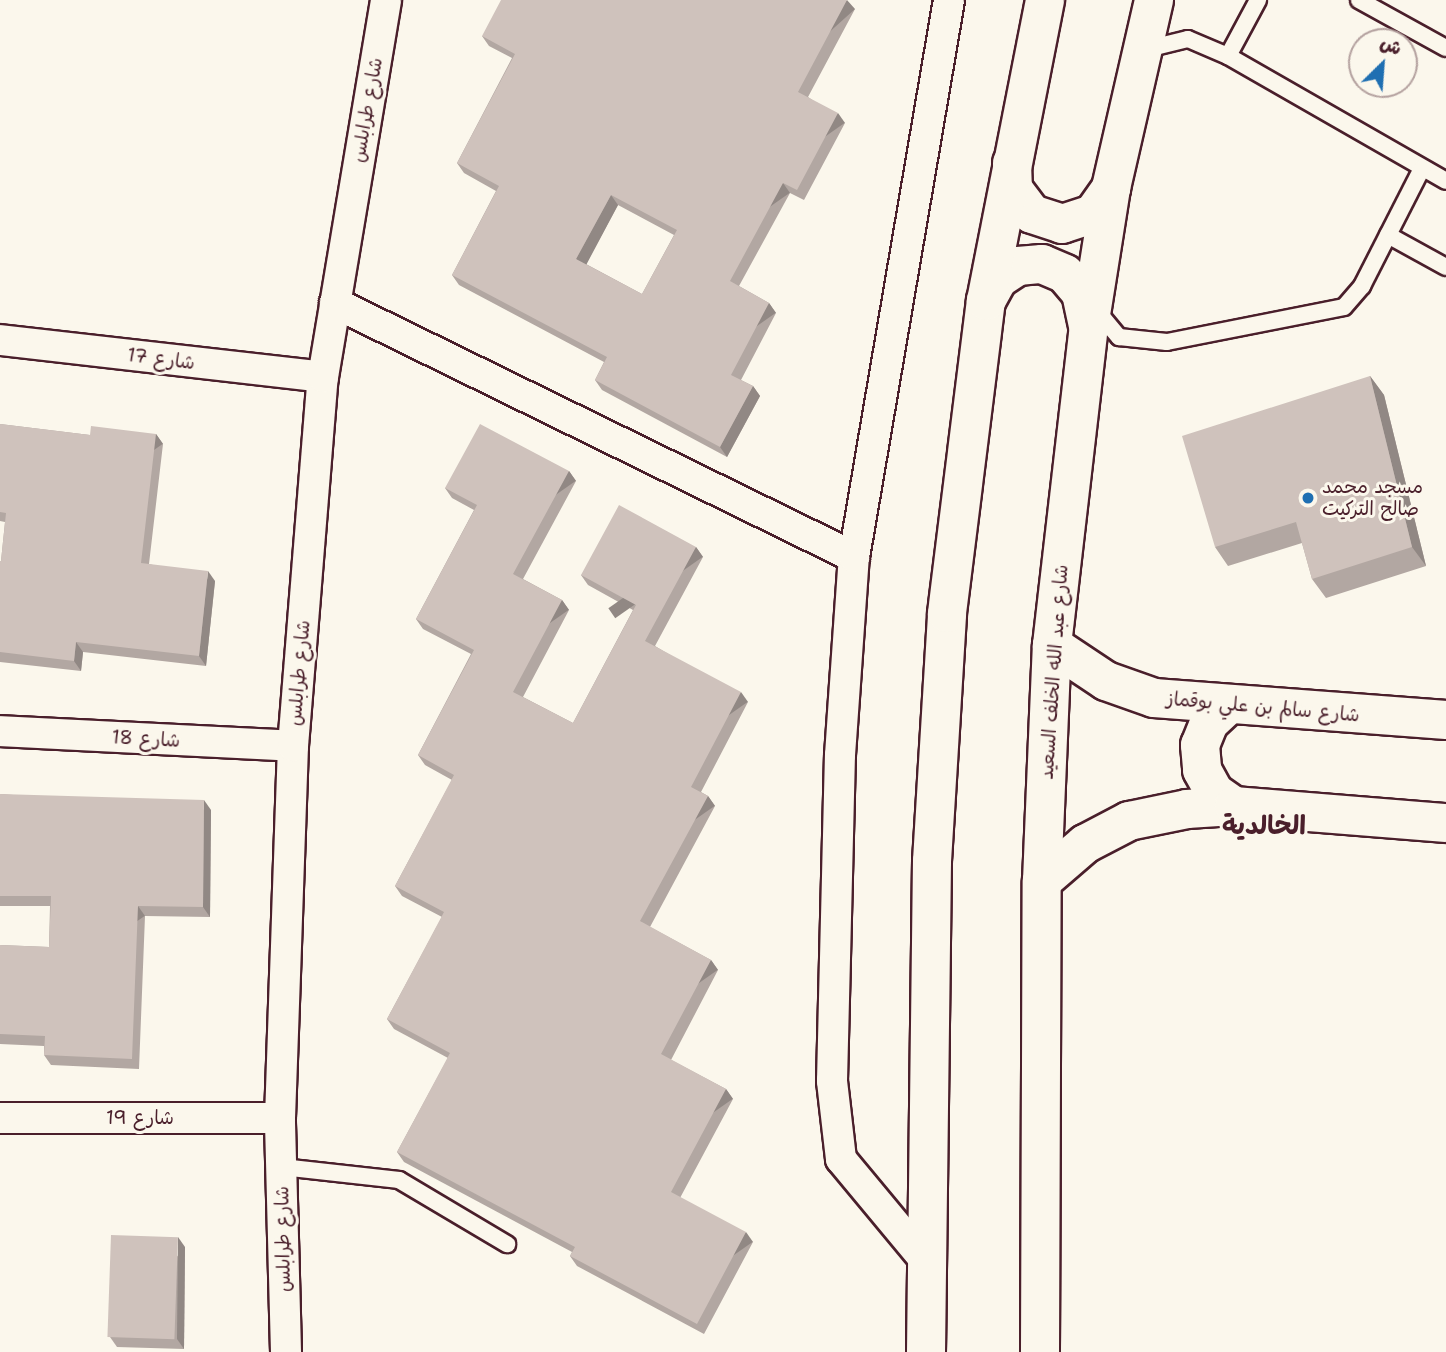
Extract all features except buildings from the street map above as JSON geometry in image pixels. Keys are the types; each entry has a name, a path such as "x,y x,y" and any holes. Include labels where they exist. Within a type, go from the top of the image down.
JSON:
{"main road":[{"path":"926,1352 924,1259 932,861 947,612 986,301 1011,158 1045,0"},
{"name":"شارع عبد الله الخلف السعيد","path":"1040,1352 1042,881 1052,645 1091,316 1111,188 1154,0"},
{"path":"1011,158 1013,189 1032,214 1062,224 1093,214 1111,188"},
{"path":"986,301 998,279 1018,266 1042,264 1065,274 1081,293 1091,316"},
{"name":"شارع سالم بن علي بوقماز","path":"1052,645 1106,681 1142,694 1227,706 1446,720"},
{"path":"1227,706 1209,723 1201,758 1214,792 1234,806"},
{"path":"1042,881 1086,844 1129,821 1234,806 1446,823"}],"street":[{"name":"شارع طرابلس","path":"286,1352 280,1118 293,746 323,377 386,0"},
{"path":"924,1259 841,1160 832,1081 840,755 854,557 948,0"},
{"path":"335,303 854,557"},
{"name":"شارع 17","path":"0,340 323,377"},
{"name":"شارع 18","path":"0,731 293,746"},
{"name":"شارع 19","path":"0,1118 280,1118"}],"lane":[{"path":"1228,56 1258,0"},
{"path":"1359,0 1446,48"},
{"path":"1142,51 1188,39 1228,56 1446,181"},
{"path":"1091,316 1119,337 1148,342 1338,308 1356,296 1422,168"},
{"path":"1388,235 1446,267"},
{"path":"282,1167 399,1180 507,1244"}],"place":[{"name":"مسجد محمد صالح التركيت","path":"1308,498"}],"district":[{"name":"الخالدية","path":"1264,825"}]}
